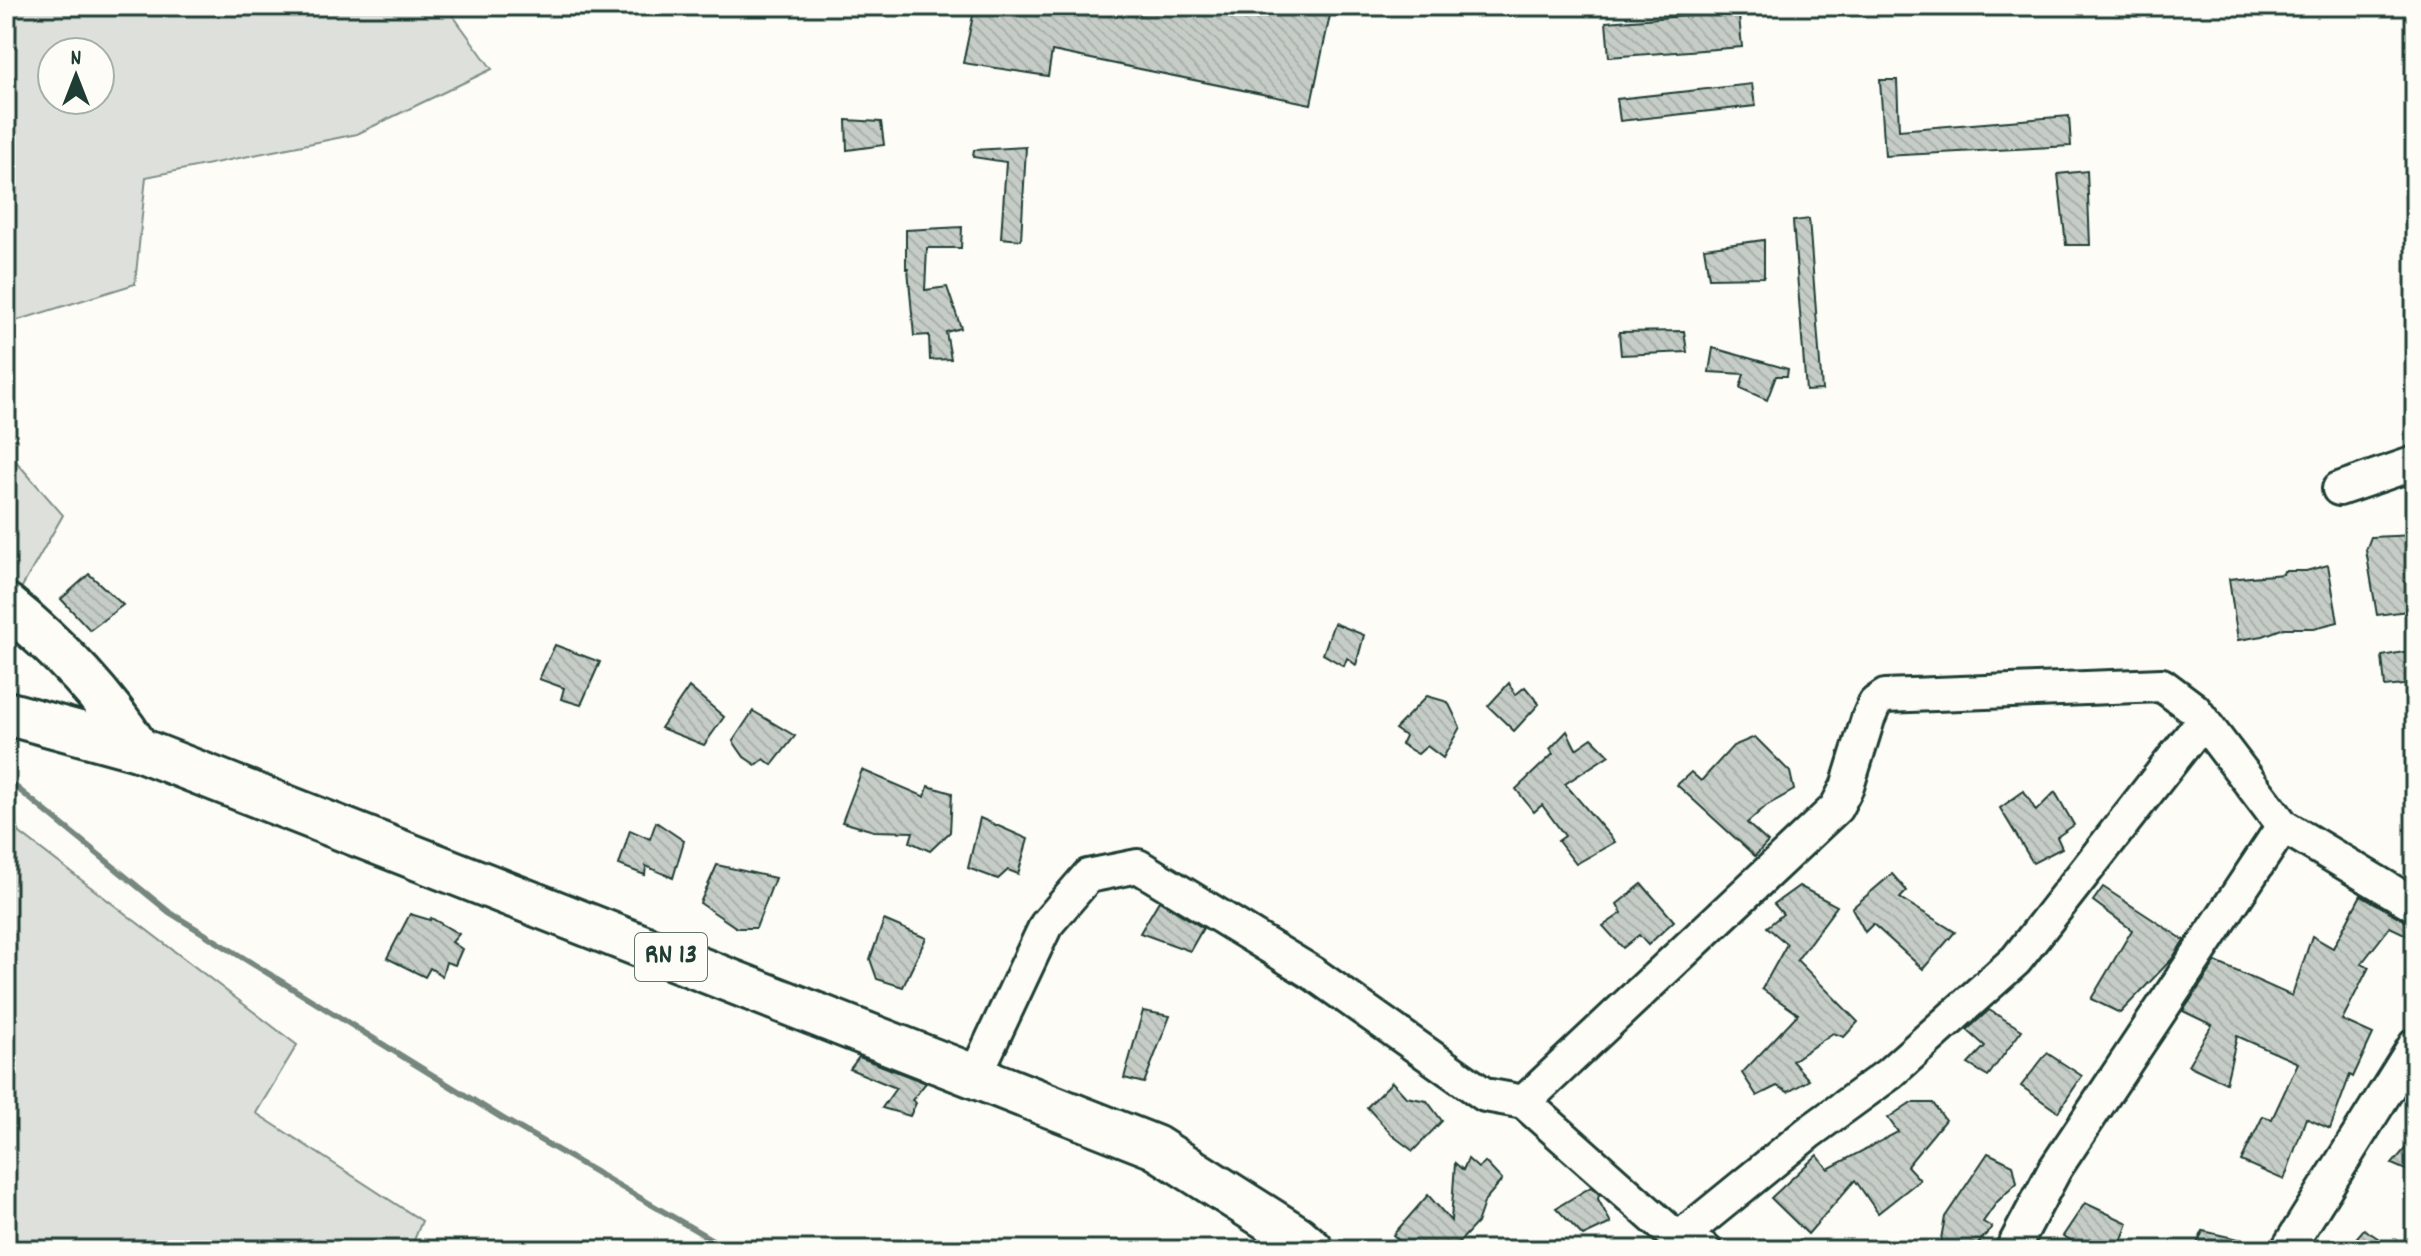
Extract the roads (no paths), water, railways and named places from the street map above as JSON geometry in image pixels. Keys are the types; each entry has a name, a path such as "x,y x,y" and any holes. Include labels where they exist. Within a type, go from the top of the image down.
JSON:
{"main road":[{"path":"6,605 70,660 119,719 138,749"},
{"name":"RN 13","path":"6,713 138,749 1155,1147 1297,1237 1312,1250"}],"street":[{"path":"2339,489 2415,463"},
{"path":"1524,1102 1836,808 1847,787 1868,719 1875,703 1885,696 2162,685 2194,709 2283,826 2415,905"},
{"path":"975,1076 1046,925 1088,876 1138,866 1314,974 1485,1095 1524,1102 1692,1244 1808,1133 1889,1074 2016,960 2202,722"},
{"path":"2012,1250 2055,1169 2283,826"},
{"path":"2287,1250 2415,1045"}],"waterway":[{"path":"6,779 169,912 502,1118 730,1250"}]}
